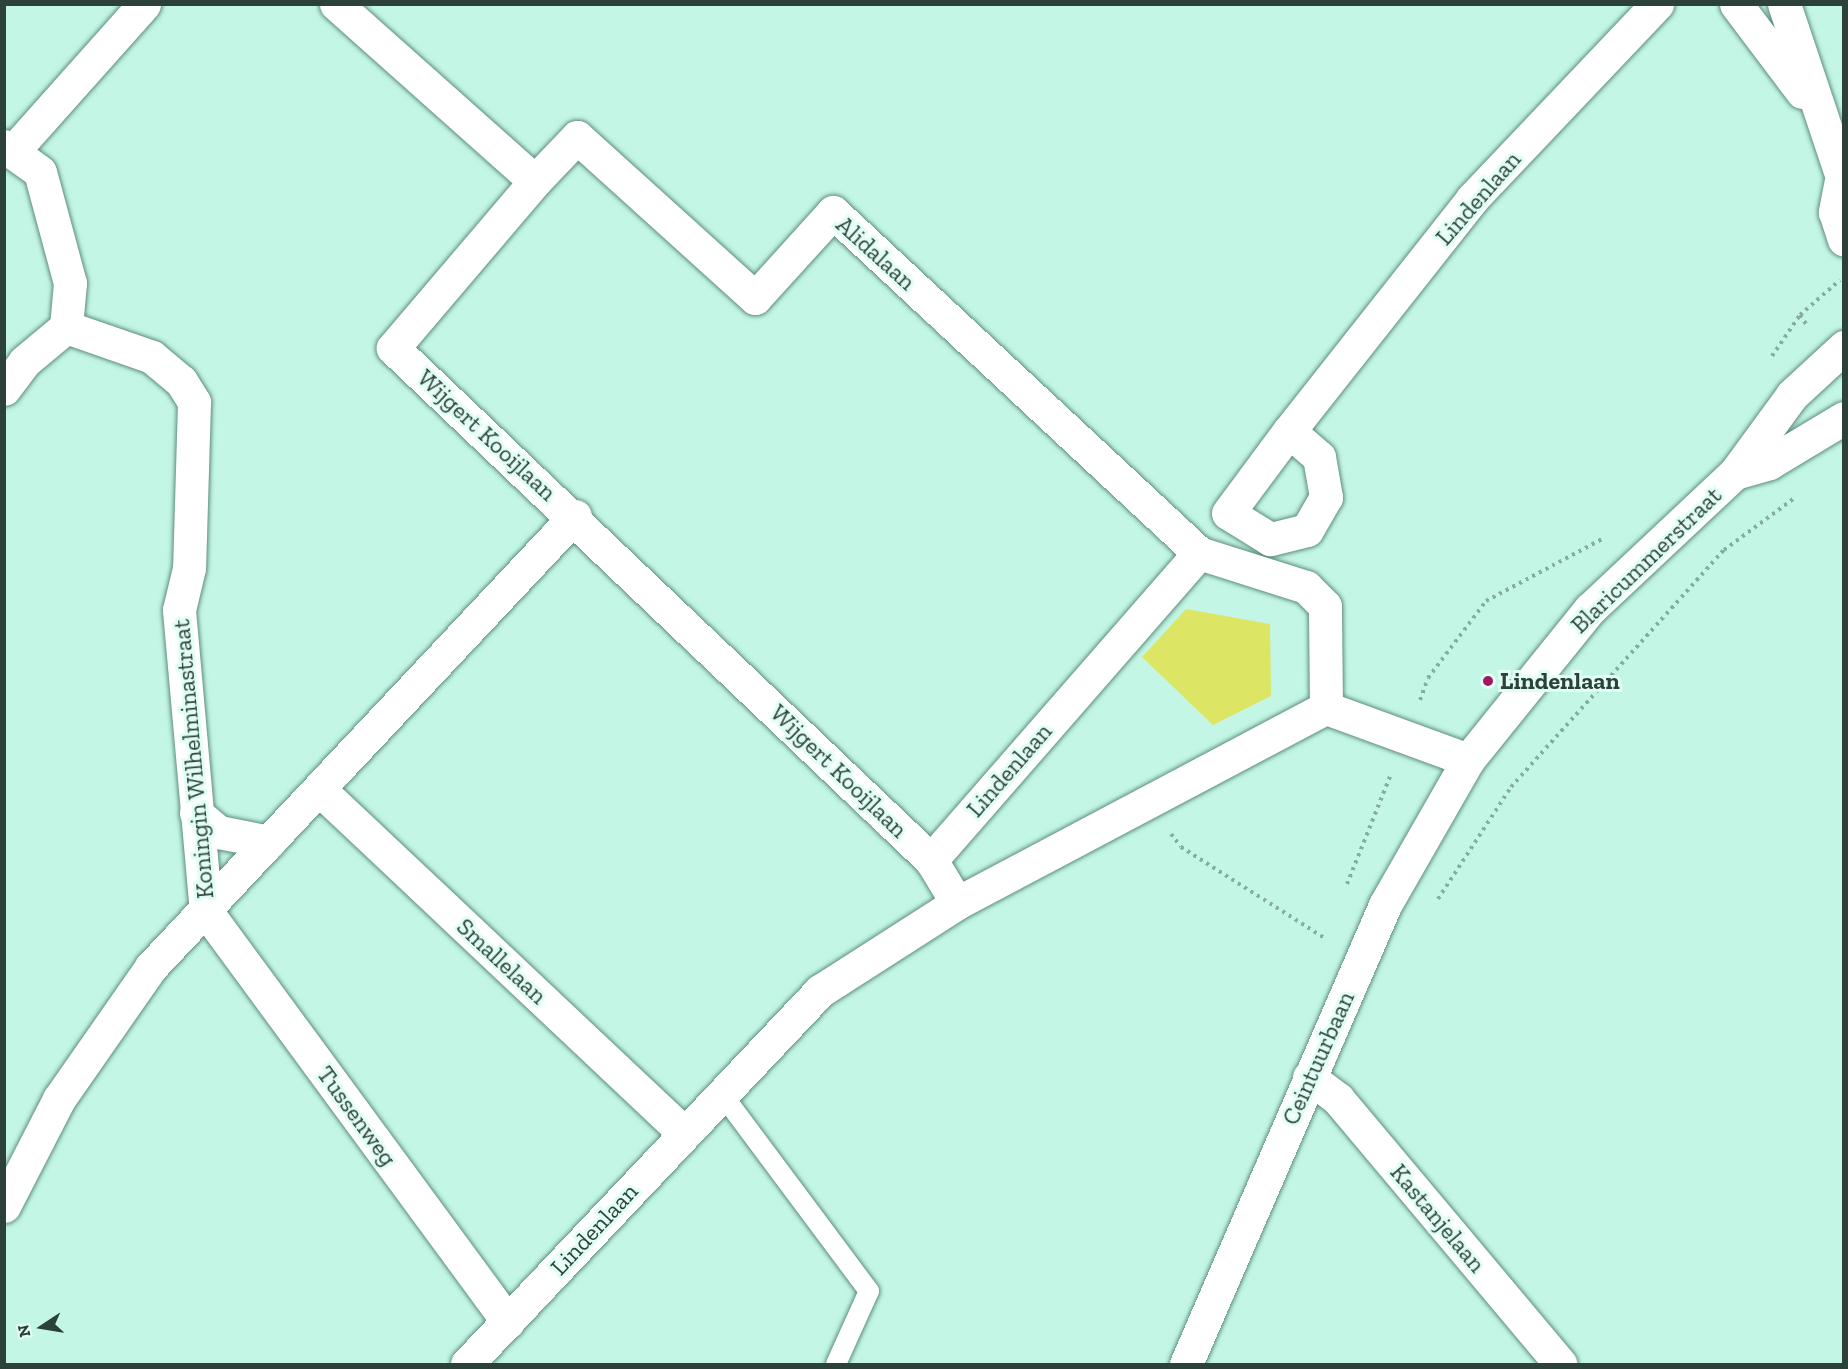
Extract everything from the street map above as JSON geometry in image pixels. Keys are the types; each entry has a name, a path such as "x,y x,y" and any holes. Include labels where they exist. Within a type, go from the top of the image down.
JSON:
{"street":[{"path":"4,389 24,362 66,327 70,283 40,172 10,147 144,4"},
{"path":"336,4 535,181"},
{"name":"Lindenlaan","path":"1289,431 1472,199 1657,4"},
{"path":"1736,4 1816,113"},
{"path":"1784,4 1816,113 1842,182 1835,212 1844,240"},
{"name":"Alidalaan","path":"535,181 577,136 755,298 832,212 1199,553"},
{"name":"Wijgert Kooijlaan","path":"535,181 393,348 575,516 931,860"},
{"name":"Koningin Wilhelminastraat","path":"4,1206 58,1099 151,967 206,911 179,610 189,568 194,402 181,381 152,357 66,327"},
{"name":"Blaricummerstraat","path":"1468,760 1590,609 1735,473 1792,394 1844,346"},
{"name":"Blaricummerstraat","path":"1735,473 1769,464 1844,418"},
{"path":"206,911 575,516"},
{"path":"1199,553 1306,587 1325,606 1326,708 1406,735 1468,760"},
{"name":"Lindenlaan","path":"931,860 1199,553"},
{"name":"Lindenlaan","path":"467,1365 820,991 957,903 1326,708"},
{"name":"Ceintuurbaan","path":"1186,1365 1385,906 1468,760"},
{"name":"Smallelaan","path":"320,790 684,1133"},
{"path":"196,813 219,832 269,842"},
{"path":"931,860 957,903"},
{"name":"Tussenweg","path":"206,911 508,1322"},
{"name":"Kastanjelaan","path":"1310,1077 1338,1099 1560,1365"}],"lane":[{"path":"722,1094 869,1291 836,1365"}],"path":[{"path":"1768,362 1807,308 1828,285 1844,278"},
{"name":"Blaricummerstraat","path":"1469,847 1511,787 1724,550 1807,489"},
{"name":"Blaricummerstraat","path":"1406,735 1428,678 1486,602 1613,533"},
{"path":"1146,802 1181,847 1326,939"}],"green space":[{"path":"1186,609 1270,624 1271,696 1213,725 1142,657"}],"place":[{"name":"Lindenlaan","path":"1488,681"}]}
